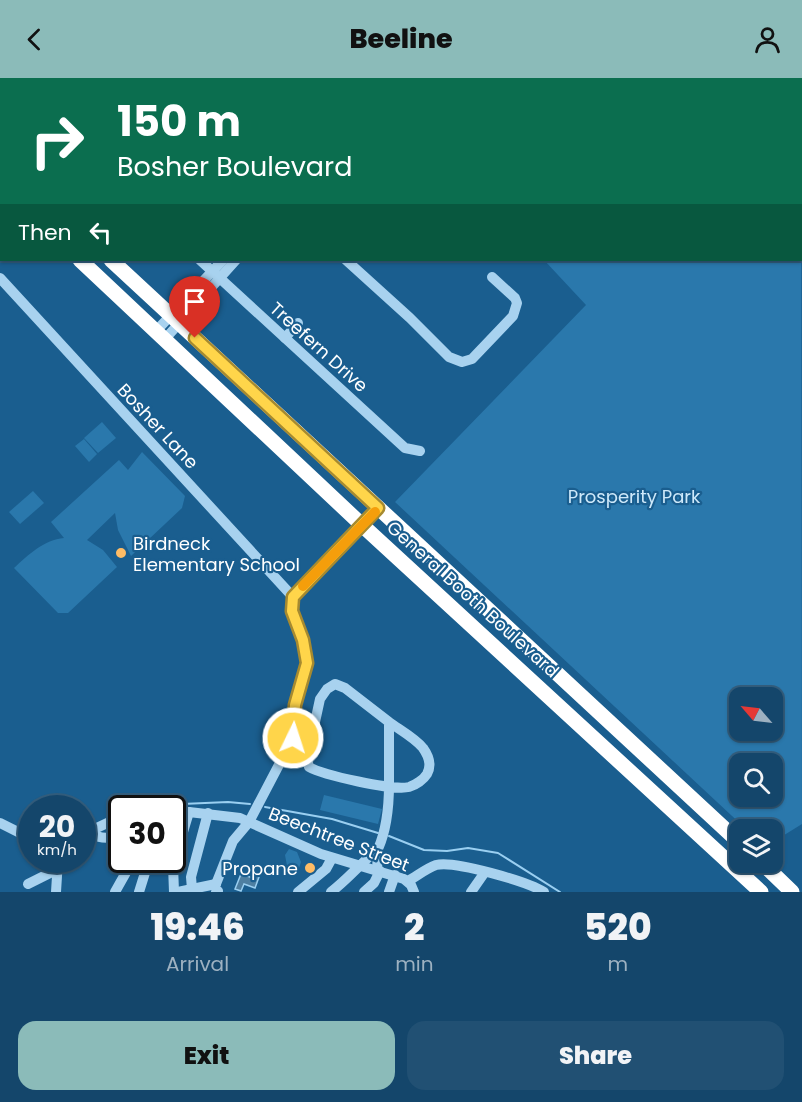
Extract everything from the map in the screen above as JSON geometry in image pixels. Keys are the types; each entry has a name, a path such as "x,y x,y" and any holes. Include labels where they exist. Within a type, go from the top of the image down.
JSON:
{"highway":[{"name":"General Booth Boulevard","path":"81,261 363,526 761,892"},
{"name":"General Booth Boulevard","path":"112,261 729,833"},
{"path":"772,873 792,892"}],"street":[{"name":"Treefern Drive","path":"201,261 405,448 420,451"},
{"path":"216,274 222,261"},
{"path":"161,334 216,274 235,261"},
{"path":"347,261 449,357 462,362 472,359 516,310 515,298 492,277"},
{"name":"Bosher Lane","path":"0,278 293,597"},
{"path":"285,338 298,323"},
{"path":"176,892 173,865 187,812 240,818 249,822 293,738 295,705 307,663 303,640 292,611 293,597 378,508"},
{"path":"335,684 345,688 389,722 422,747 429,759 429,770 424,779 408,787 389,788 309,767 307,759 320,699 327,689 335,684"},
{"path":"364,892 374,883 379,871 378,849 387,814 389,788 389,722"},
{"path":"192,889 191,877 208,813"},
{"name":"Beechtree Street","path":"176,892 192,889 218,890 233,841 249,822 333,858 395,875 408,881 414,892"},
{"path":"0,823 18,832"},
{"path":"331,892 378,849"},
{"path":"298,892 326,869 333,858"},
{"path":"408,881 435,866 444,864 485,872 544,892"},
{"path":"471,892 485,872"},
{"path":"28,884 45,873"},
{"path":"56,892 57,873"},
{"path":"115,892 126,873"},
{"path":"139,892 145,873"},
{"path":"389,892 395,875"},
{"path":"509,892 513,880"}],"green space":[{"name":"Prosperity Park","path":"545,261 801,261 802,824 783,836 783,819 735,819 395,502 586,305"},
{"path":"102,422 116,438 98,453 84,438"},
{"path":"84,439 97,454 89,462 75,446"},
{"path":"142,452 185,496 182,508 131,556 118,530 115,513 87,540 103,550 117,567 68,613 58,613 14,568 43,545 64,538 51,522 119,460 128,470"},
{"path":"33,491 44,503 20,524 9,512"},
{"path":"324,795 382,809 378,824 320,810"},
{"path":"289,849 297,852 301,862 299,868 292,868 291,872 288,871 285,855"}],"shaded area":[{"path":"241,874 253,878 254,875 259,877 255,888 244,884 241,891 235,889"}],"waterway":[{"path":"186,804 228,802 250,804"},
{"path":"265,807 332,819 378,833"},
{"path":"389,836 424,850 447,851 468,848 498,853 560,892"}],"slow traffic":[{"path":"303,586 375,512"}],"place":[{"name":"Birdneck Elementary School","path":"121,553"},
{"name":"Propane","path":"310,868"}],"route":[{"path":"195,338 378,508 363,526 295,593 291,602 307,653 307,663 295,705 293,738"}]}
